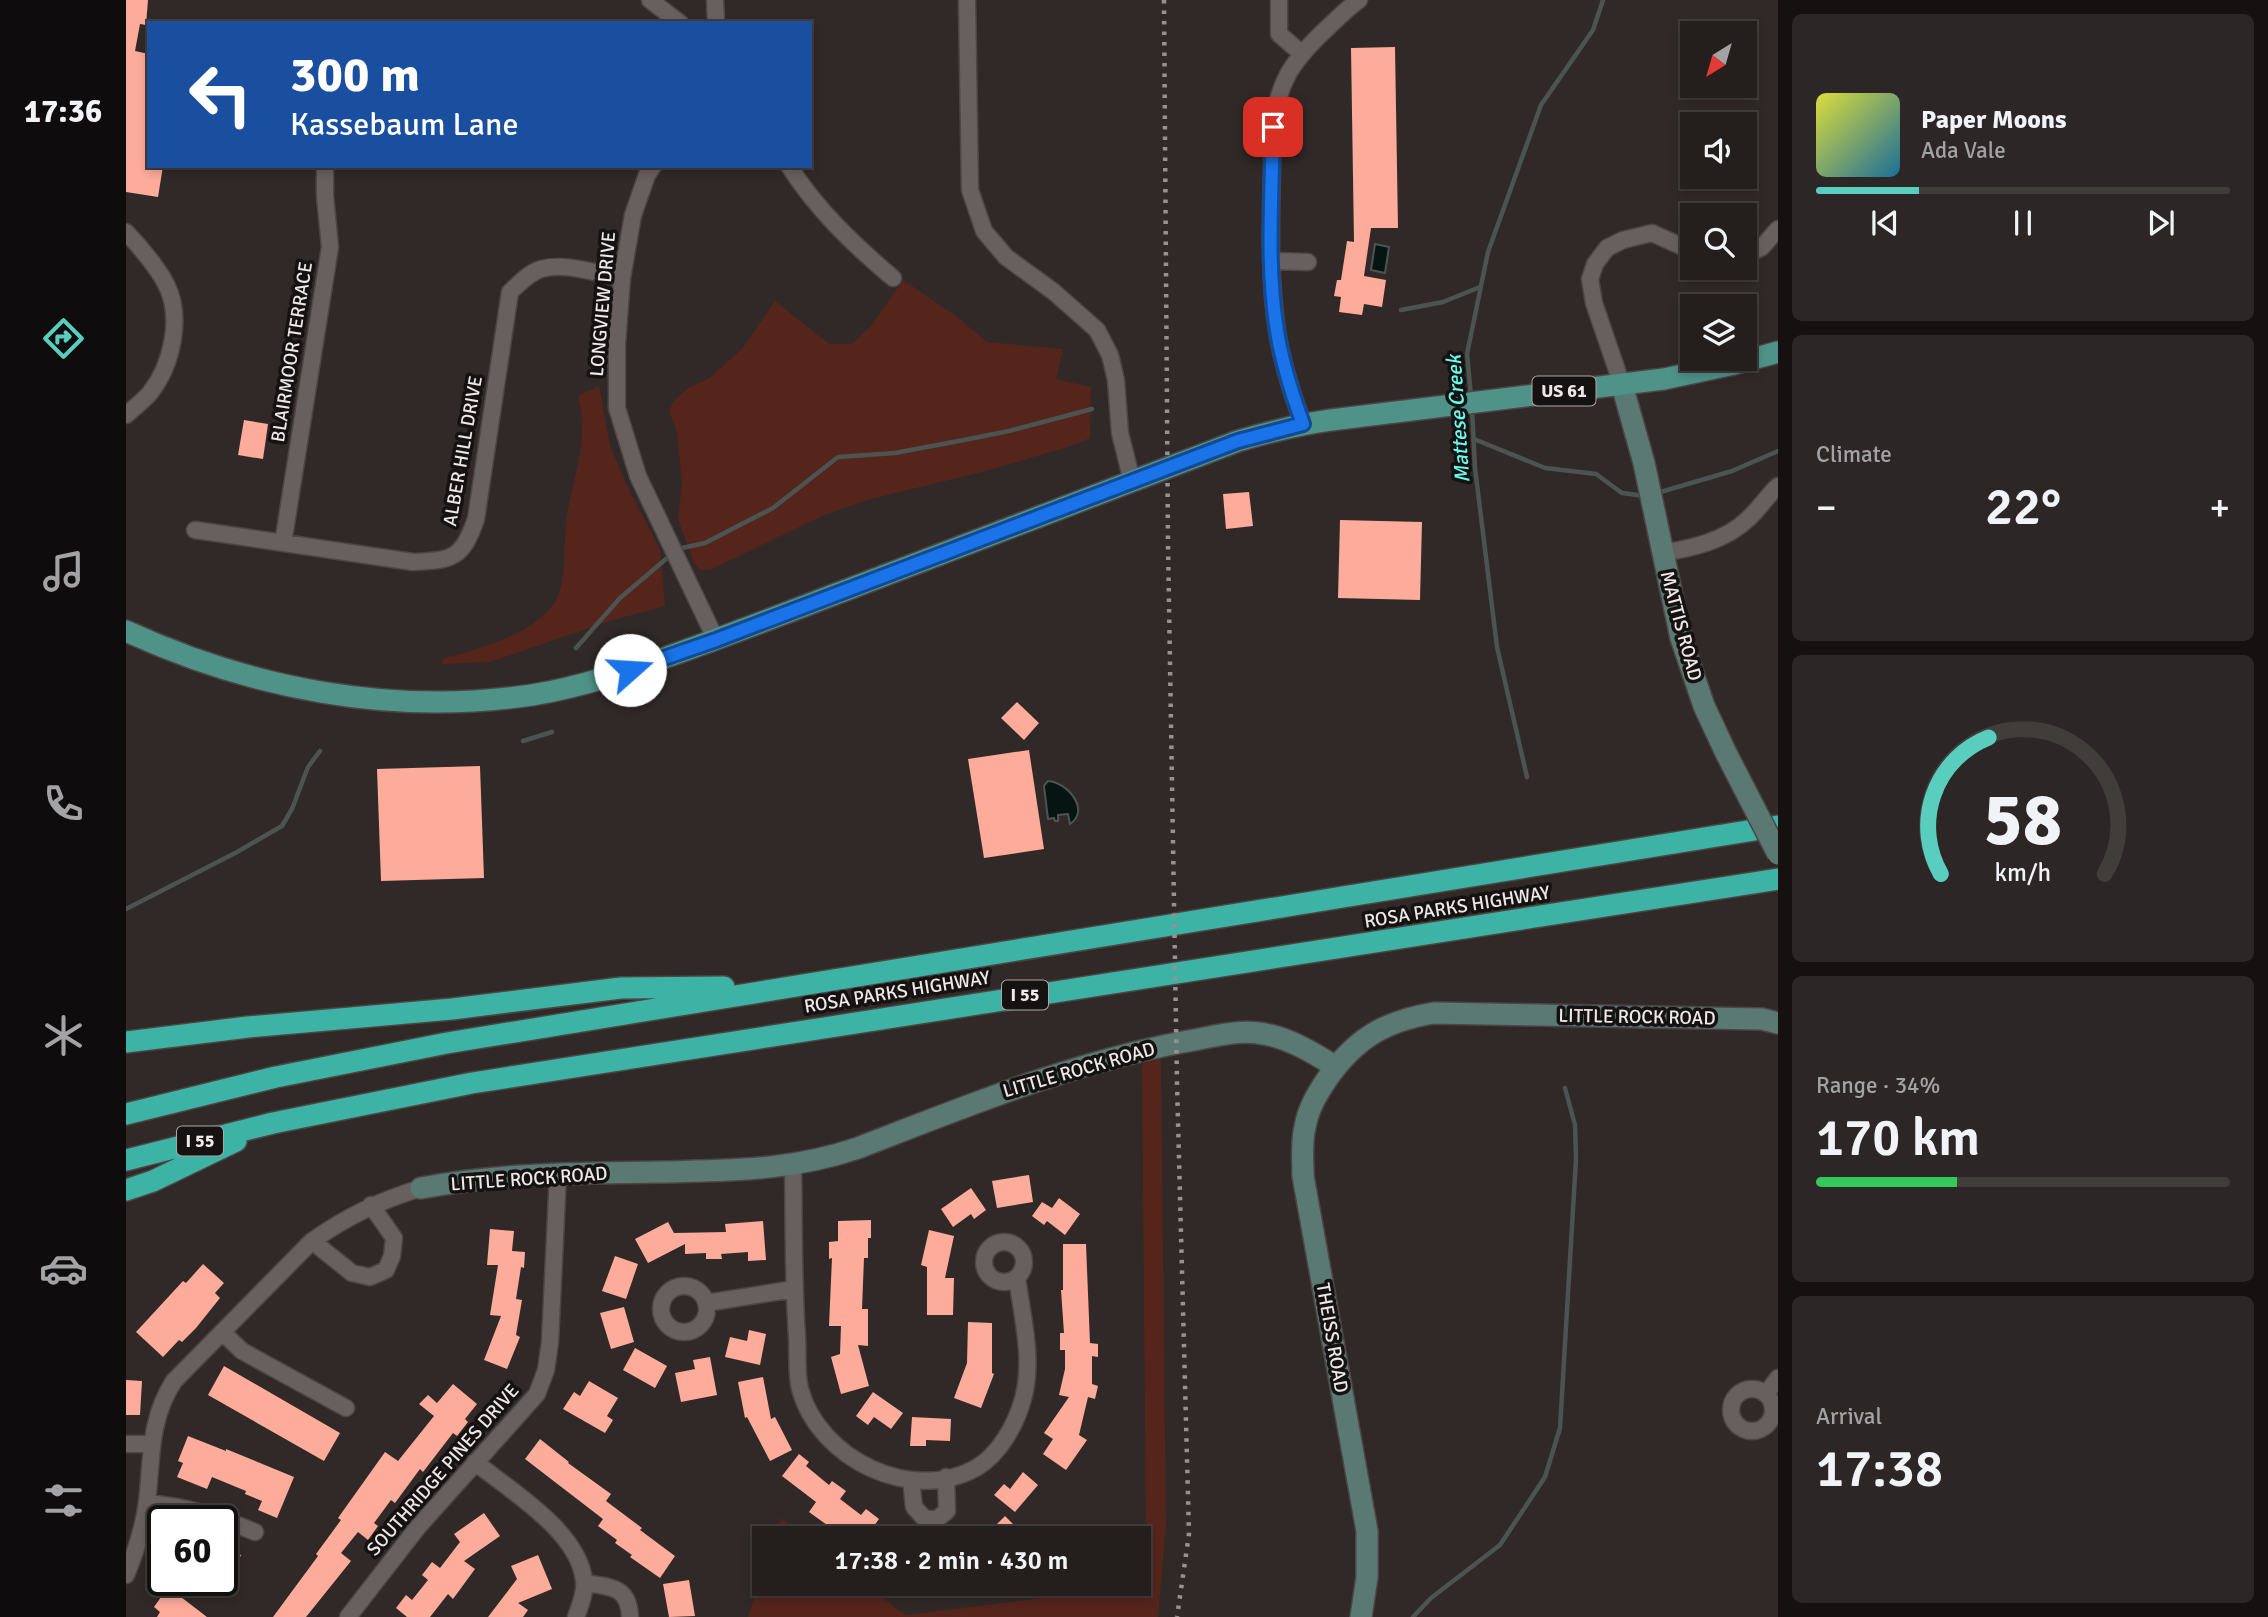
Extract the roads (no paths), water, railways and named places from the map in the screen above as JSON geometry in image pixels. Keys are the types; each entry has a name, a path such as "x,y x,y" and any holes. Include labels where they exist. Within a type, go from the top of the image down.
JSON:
{"highway":[{"name":"ROSA PARKS HIGHWAY","path":"793,987 1778,826"},
{"name":"ROSA PARKS HIGHWAY","path":"274,1123 472,1083 615,1059 1778,879"},
{"path":"126,1042 248,1027 452,1009 621,988 793,987"},
{"name":"I 55","path":"126,1114 276,1077 423,1047 793,987"},
{"path":"126,1190 153,1181 274,1123"},
{"name":"I 55","path":"126,1160 274,1123"}],"main road":[{"name":"US 61","path":"126,631 208,664 260,679 335,695 383,701 460,702 532,695 608,677 716,640 1238,441 1303,424 1664,379 1778,352"}],"street":[{"path":"650,0 677,21"},
{"path":"715,0 716,21"},
{"path":"967,0 970,190 984,230 1006,257 1054,292 1097,330 1110,355 1116,380 1120,433 1132,481"},
{"path":"1279,0 1279,34 1301,53"},
{"path":"1303,424 1289,387 1277,332 1272,261 1275,108 1277,96 1289,70 1301,53 1359,0"},
{"name":"BLAIRMOOR TERRACE","path":"283,543 330,247 325,168"},
{"name":"LONGVIEW DRIVE","path":"652,168 633,215 622,278 617,343 617,408 638,476 716,640"},
{"path":"790,168 802,187 852,243 893,278"},
{"path":"126,233 148,257 167,286 173,304 167,360 159,379 150,393 126,415"},
{"path":"1622,385 1594,303 1590,279 1595,264 1607,248 1623,240 1652,233 1680,246"},
{"path":"1757,250 1777,233"},
{"path":"1272,261 1308,262"},
{"name":"ALBER HILL DRIVE","path":"195,530 413,562 443,561 458,552 470,537 476,519 510,292 525,277 541,269 579,268 622,278"},
{"name":"MATTIS ROAD","path":"1622,385 1644,463 1681,638 1691,670 1726,753 1778,854"},
{"path":"1662,553 1714,541 1734,530 1748,519 1778,486"},
{"name":"LITTLE ROCK ROAD","path":"126,1575 138,1546 147,1503 150,1444 157,1413 167,1391 312,1241 371,1205 421,1188 503,1176 734,1171 793,1166 858,1149 1041,1079 1150,1049 1236,1032 1275,1036 1312,1052 1336,1067 1364,1038 1380,1028 1414,1016 1434,1013 1762,1019 1778,1023"},
{"name":"THEISS ROAD","path":"1336,1067 1317,1094 1307,1119 1302,1149 1303,1176 1367,1531 1367,1577 1361,1617"},
{"path":"793,1166 794,1289 800,1389 817,1426 852,1458 881,1473 929,1481 978,1467 993,1452 1014,1423 1023,1397 1028,1355 1017,1277"},
{"name":"SOUTHRIDGE PINES DRIVE","path":"348,1617 418,1527 537,1394 546,1370 550,1342 558,1174"},
{"path":"312,1241 352,1273 370,1277 386,1270 392,1256 394,1238 371,1205"},
{"path":"706,1303 794,1289"},
{"path":"222,1332 242,1350 346,1408"},
{"path":"1766,1394 1778,1378"},
{"path":"126,1444 150,1444"},
{"path":"475,1462 555,1526 568,1541 579,1559 585,1583 576,1617"},
{"path":"911,1480 914,1507 925,1518 937,1519 947,1511 946,1477"},
{"path":"147,1503 183,1507 255,1531"},
{"path":"585,1583 613,1588 623,1593 629,1604 630,1617"}],"waterway":[{"name":"Mattese Creek","path":"1471,396 1467,354 1488,252 1541,105 1593,30 1603,0"},
{"path":"1401,310 1443,302 1480,287"},
{"path":"682,548 705,543 773,508 838,457 895,453 964,440 1092,409"},
{"name":"Mattese Creek","path":"1472,409 1475,468 1497,647 1527,777"},
{"path":"1474,439 1545,468 1596,474 1622,493 1645,496"},
{"path":"1657,493 1732,471 1778,451"},
{"path":"576,648 620,598 666,559"},
{"path":"523,741 552,732"},
{"path":"126,909 282,826 292,809 308,767 320,751"},
{"path":"1413,1617 1431,1598 1500,1545 1545,1477 1560,1428 1576,1159 1575,1125 1565,1088"}],"railway":[{"path":"1164,0 1168,543 1177,1083 1189,1534 1177,1617"}]}
